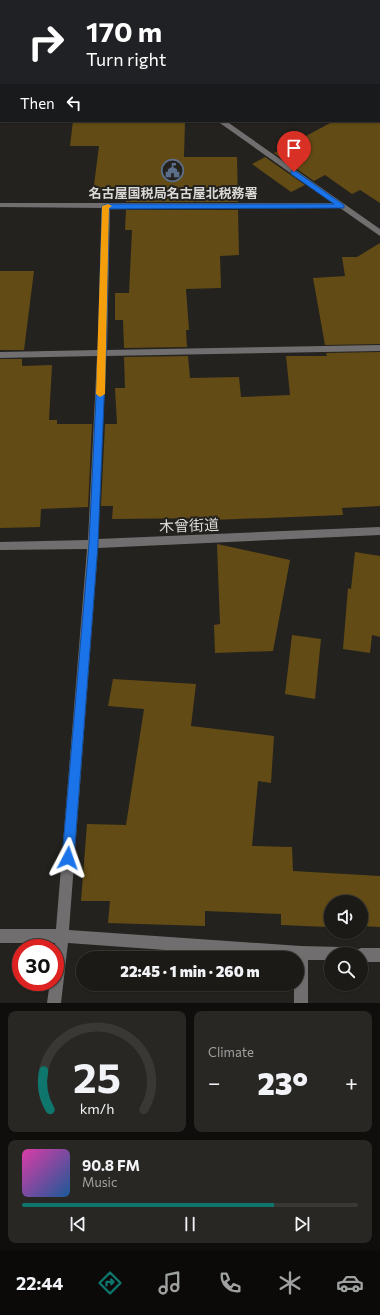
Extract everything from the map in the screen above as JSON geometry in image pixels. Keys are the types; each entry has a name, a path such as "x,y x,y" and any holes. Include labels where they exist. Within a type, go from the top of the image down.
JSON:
{"street":[{"path":"222,122 380,233"},
{"path":"0,205 342,206"},
{"path":"54,1003 62,936 93,544 102,354 106,206"},
{"path":"0,355 380,348"},
{"name":"木曾街道","path":"0,546 93,544 380,532"},
{"path":"0,936 62,936 273,951"},
{"path":"304,953 324,954"},
{"path":"368,955 380,955"},
{"path":"301,991 301,1003"}],"building":[{"path":"73,122 185,122 184,157 237,157 238,202 126,202 126,193 93,193 99,146 70,146"},
{"path":"332,122 380,122 380,203 360,190 352,194 325,175 314,181 274,153"},
{"path":"265,157 305,185 291,192 252,164"},
{"path":"126,210 238,210 239,255 220,256 221,288 186,289 189,330 186,330 187,347 124,348 123,320 115,320 115,293 129,293 132,230 125,230"},
{"path":"380,243 380,344 325,345 313,278 345,276 342,257 357,257"},
{"path":"0,271 34,271 24,350 0,350"},
{"path":"380,352 380,506 342,508 343,515 212,520 211,518 112,519 113,506 101,506 105,424 117,424 115,388 125,388 124,357 188,356 190,378 239,377 241,397 290,395 286,356 327,356 326,353"},
{"path":"0,359 22,359 22,366 52,365 49,420 57,420 57,424 92,424 88,507 41,509 40,527 0,528"},
{"path":"217,544 290,560 273,651 215,653 214,625 220,624"},
{"path":"355,552 380,556 380,637 372,635 370,653 343,649 348,588 351,589"},
{"path":"292,635 321,639 315,699 285,694"},
{"path":"113,679 196,684 191,726 274,736 271,783 258,781 252,846 292,847 293,871 380,876 380,927 368,926 368,895 324,895 324,927 281,925 281,914 205,911 205,926 108,923 110,901 81,901 87,824 126,825 144,709 108,706"}],"slow traffic":[{"path":"100,394 106,206 108,206"}],"place":[{"name":"名古屋国税局名古屋北税務署","path":"173,171"}],"route":[{"path":"68,858 93,544 102,354 106,206 342,206 294,172"}]}
